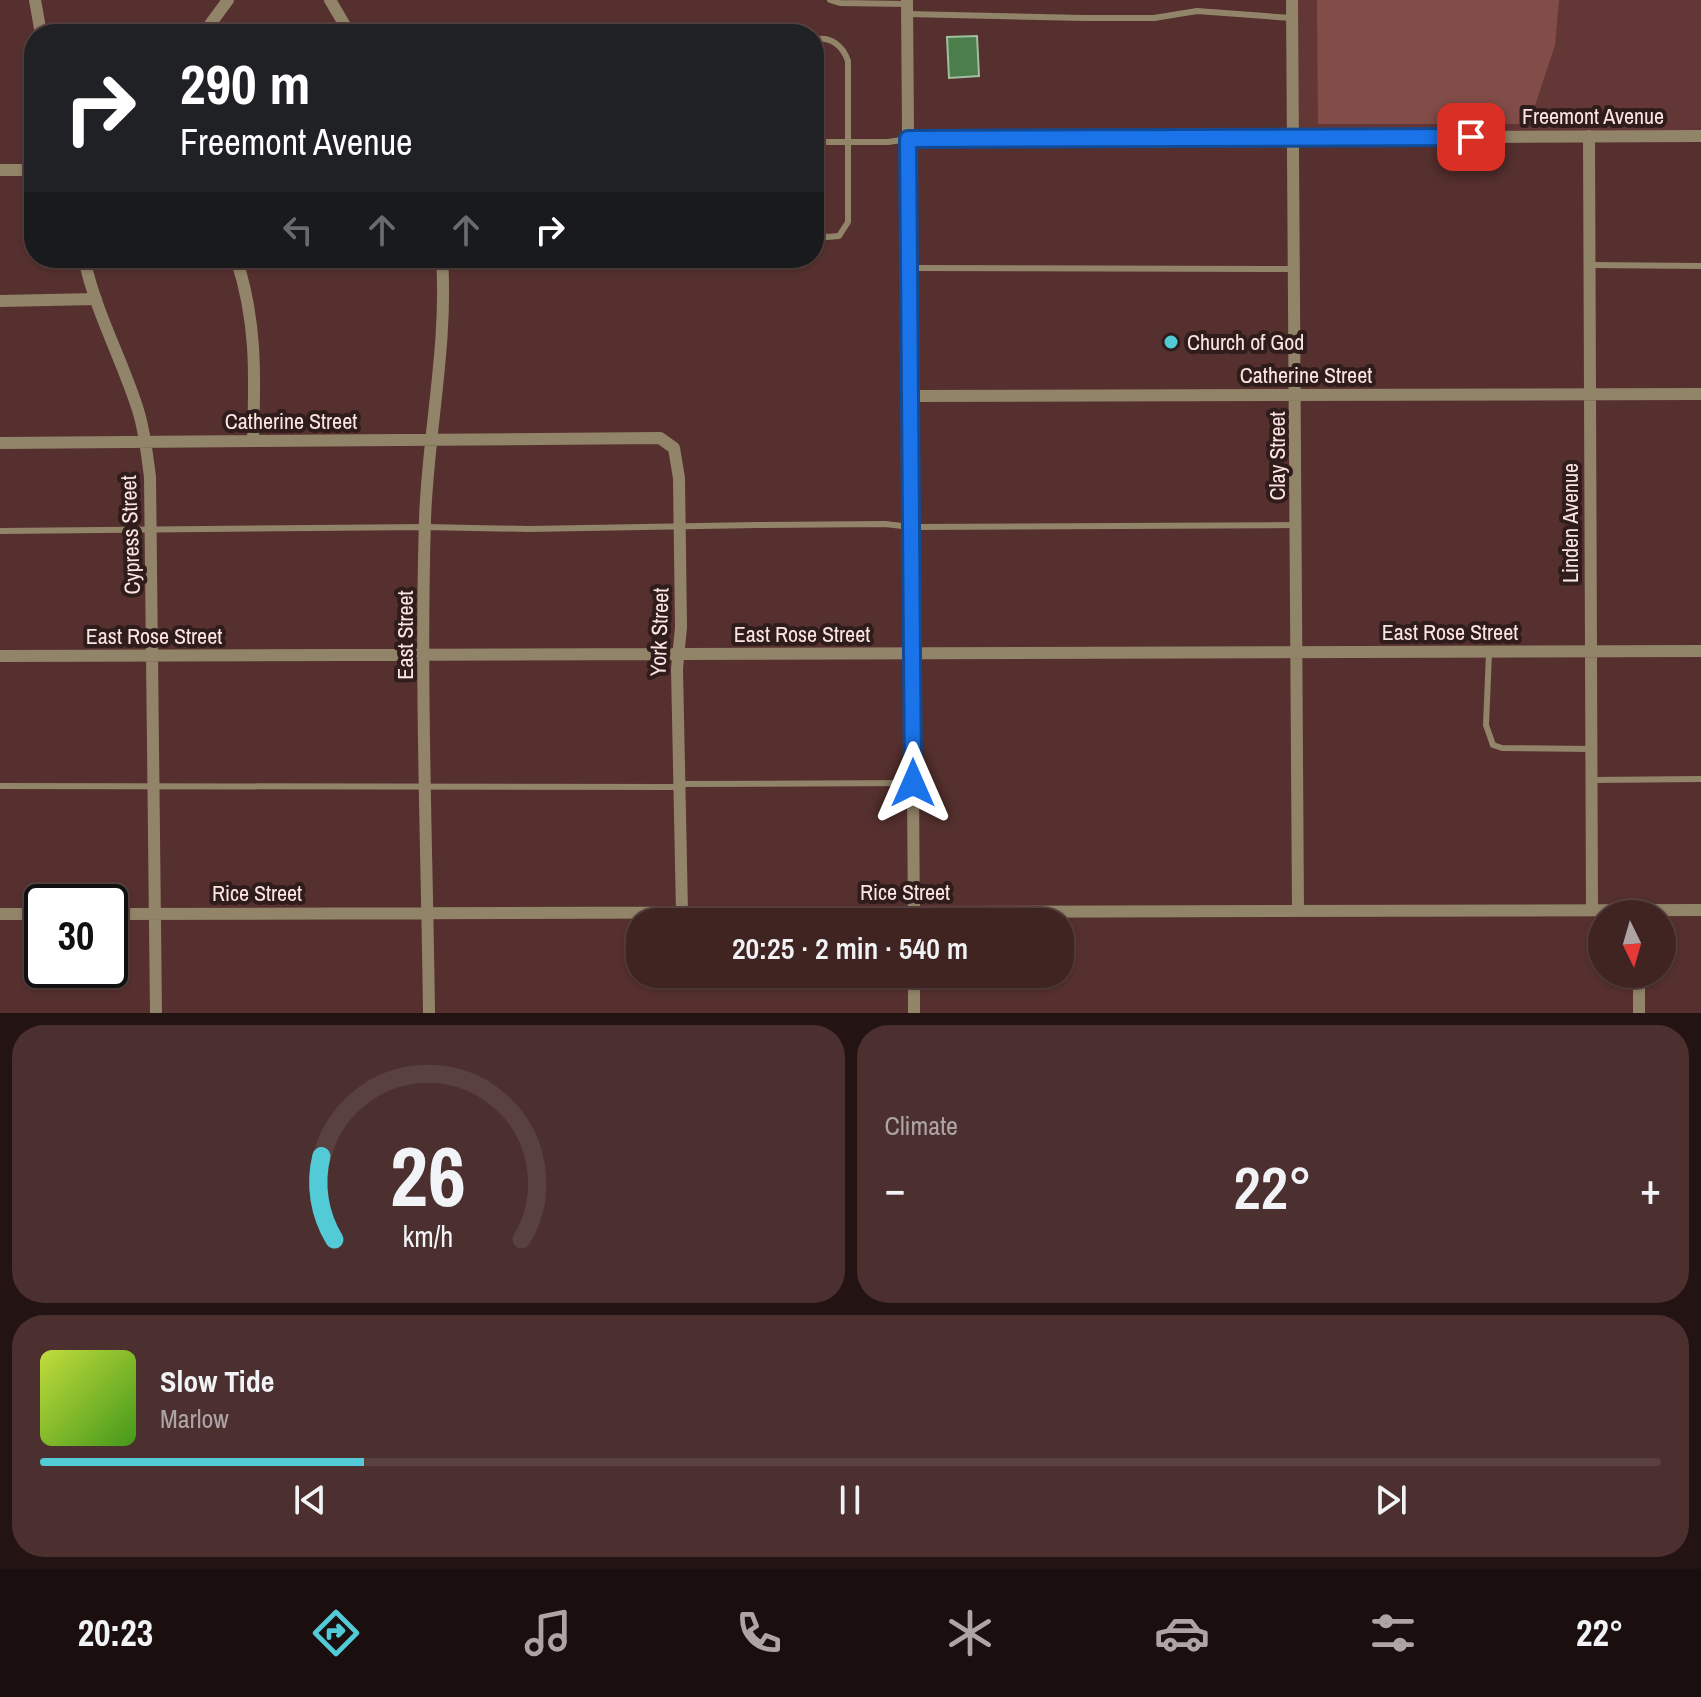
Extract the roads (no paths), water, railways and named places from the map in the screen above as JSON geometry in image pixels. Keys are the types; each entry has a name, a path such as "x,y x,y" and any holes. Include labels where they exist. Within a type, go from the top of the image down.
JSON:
{"street":[{"path":"35,0 39,24"},
{"path":"210,24 228,0"},
{"path":"330,0 344,24"},
{"name":"Clay Street","path":"1292,0 1298,911"},
{"path":"907,6 914,908"},
{"name":"Linden Avenue","path":"1589,136 1592,900"},
{"name":"Freemont Avenue","path":"908,139 1701,136"},
{"path":"0,170 24,170"},
{"name":"Cypress Street","path":"87,268 146,442 151,530 156,1013"},
{"path":"239,268 252,318 256,362 253,441"},
{"name":"East Street","path":"429,1013 425,527 430,440 442,330 442,268"},
{"path":"0,301 96,299"},
{"name":"Catherine Street","path":"911,396 1701,394"},
{"name":"York Street","path":"583,439 660,438 668,442 676,453 680,527 681,627 678,654 682,908"},
{"name":"Catherine Street","path":"0,443 583,439"},
{"name":"East Rose Street","path":"0,656 1701,651"},
{"name":"Rice Street","path":"1074,914 1588,910"},
{"name":"Rice Street","path":"1676,911 1701,910"},
{"name":"Rice Street","path":"128,914 626,912"},
{"path":"0,914 24,914"},
{"path":"914,988 914,1013"},
{"path":"1639,988 1639,1013"}],"lane":[{"path":"830,0 1085,18 1154,18 1197,11 1292,18"},
{"path":"824,39 836,43 845,52 848,61 849,142 848,222 839,236 824,236"},
{"path":"824,142 908,139"},
{"path":"1589,265 1701,266"},
{"path":"910,268 1295,269"},
{"path":"0,531 885,524 911,527 1297,525"},
{"path":"1489,652 1486,725 1493,745 1502,748 1592,749"},
{"path":"1592,780 1701,779"},
{"path":"0,786 913,783"}],"place":[{"name":"Church of God","path":"1171,342"}]}
